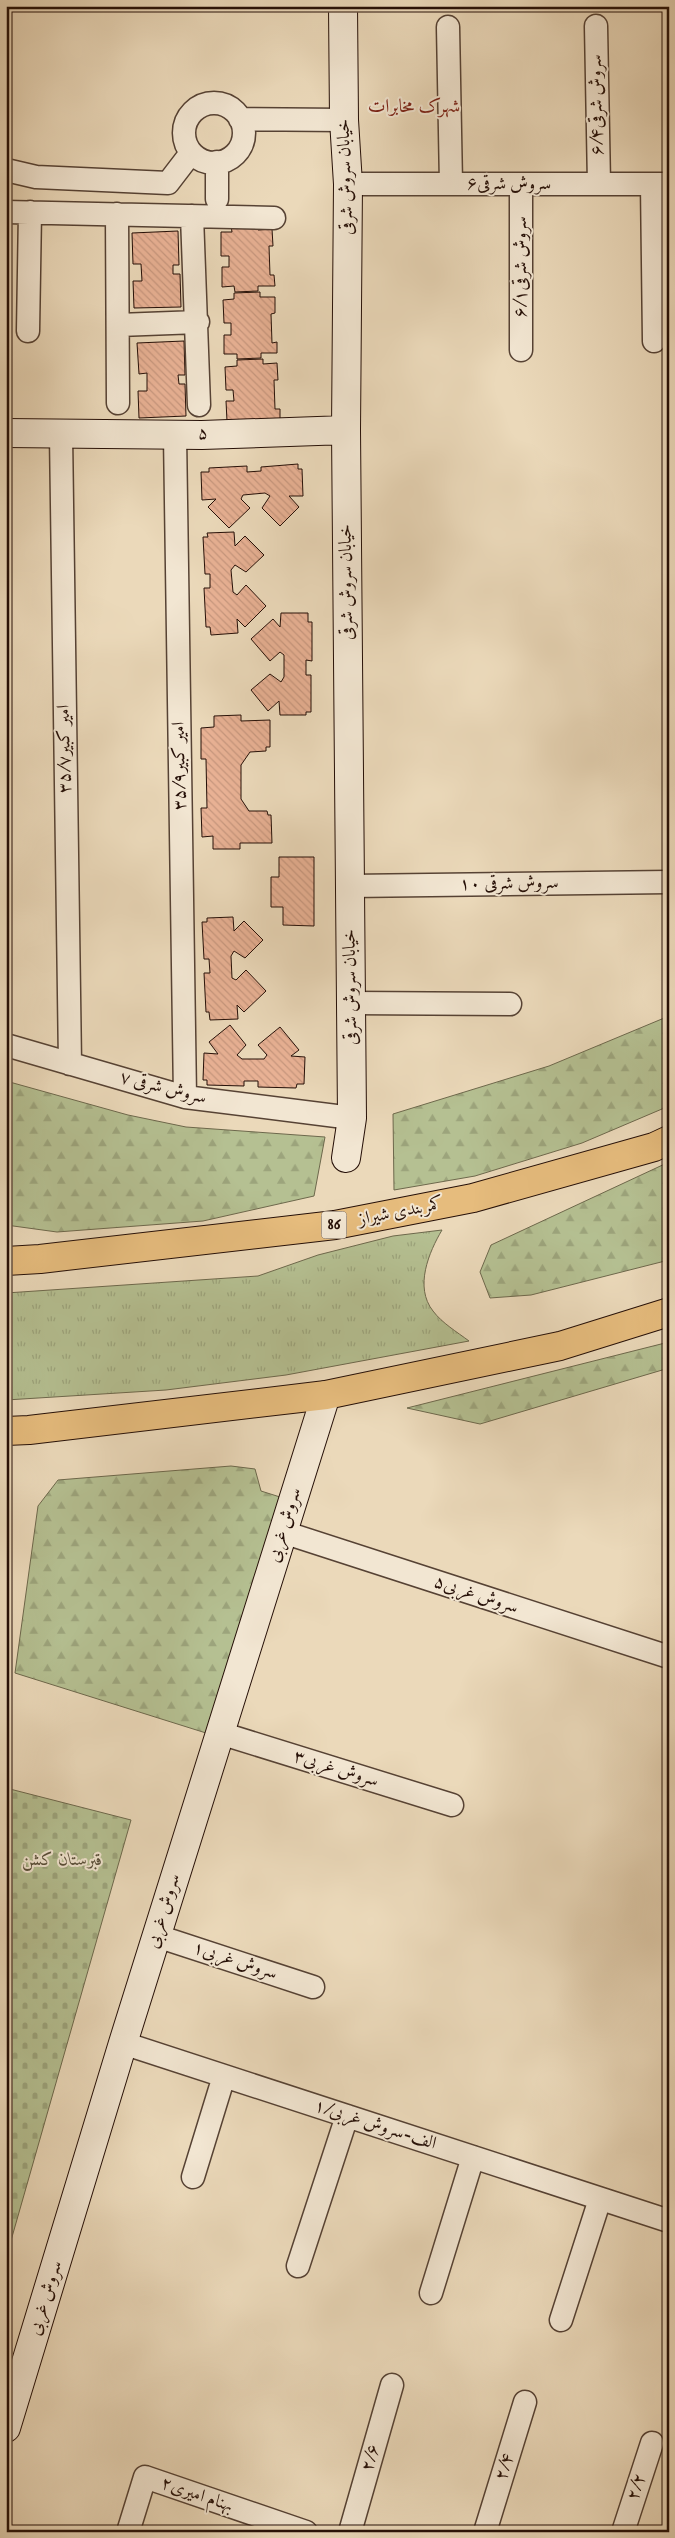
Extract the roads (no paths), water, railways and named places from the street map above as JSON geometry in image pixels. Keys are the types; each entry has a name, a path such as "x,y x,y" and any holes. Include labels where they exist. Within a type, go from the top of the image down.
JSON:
{"highway":[{"name":"کمربندی شیراز","path":"6,1260 40,1259 345,1223 473,1198 654,1147 669,1140"},
{"path":"6,1254 40,1259"},
{"path":"14,1432 326,1395 560,1346 669,1312"}],"street":[{"name":"خیابان سروش شرقی","path":"343,6 344,120 348,184 346,430 352,1118 346,1158"},
{"name":"سروش شرقی۶/۴","path":"596,26 599,184"},
{"path":"448,27 451,184"},
{"path":"216,102 234,110 240,119 244,128 240,146 227,160 208,162 191,153 184,134 189,115 197,108 216,102"},
{"path":"240,119 344,120"},
{"path":"6,170 36,177 168,183 191,153"},
{"path":"217,199 218,162"},
{"name":"سروش شرقی۶","path":"348,184 660,184"},
{"name":"سروش شرقی۶/۱","path":"521,350 522,184"},
{"path":"654,341 660,184"},
{"path":"6,212 274,218"},
{"path":"28,331 30,212"},
{"path":"117,214 118,403"},
{"path":"192,216 198,322 199,405"},
{"path":"119,325 198,322"},
{"name":"۵","path":"6,433 176,435 346,430"},
{"name":"امیر کبیر۳۵/۷","path":"61,434 70,1064"},
{"name":"امیر کبیر۳۵/۹","path":"176,435 185,1097"},
{"name":"سروش شرقی ۱۰","path":"350,886 669,882"},
{"path":"351,1003 510,1004"},
{"name":"سروش شرقی ۷","path":"6,1045 185,1097 352,1118"},
{"name":"سروش غربی","path":"6,2428 156,1936 326,1395"},
{"name":"سروش غربی۵","path":"283,1532 669,1657"},
{"name":"سروش غربی۳","path":"220,1733 452,1805"},
{"name":"سروش غربی۱","path":"156,1936 313,1986"},
{"name":"۱/الف-سروش غربی","path":"123,2043 669,2221"},
{"path":"193,2177 224,2076"},
{"path":"298,2266 347,2116"},
{"path":"430,2294 473,2157"},
{"path":"561,2320 600,2199"},
{"name":"۲/۶","path":"350,2532 392,2385"},
{"name":"۲/۴","path":"485,2532 525,2402"},
{"name":"۲/۲","path":"623,2532 652,2443"},
{"name":"بهنام امیری۲","path":"128,2532 145,2477 296,2530"}],"district":[{"name":"شهرک مخابرات","path":"414,107"}],"park label":[{"name":"قبرستان کشن","path":"62,1860"}]}
